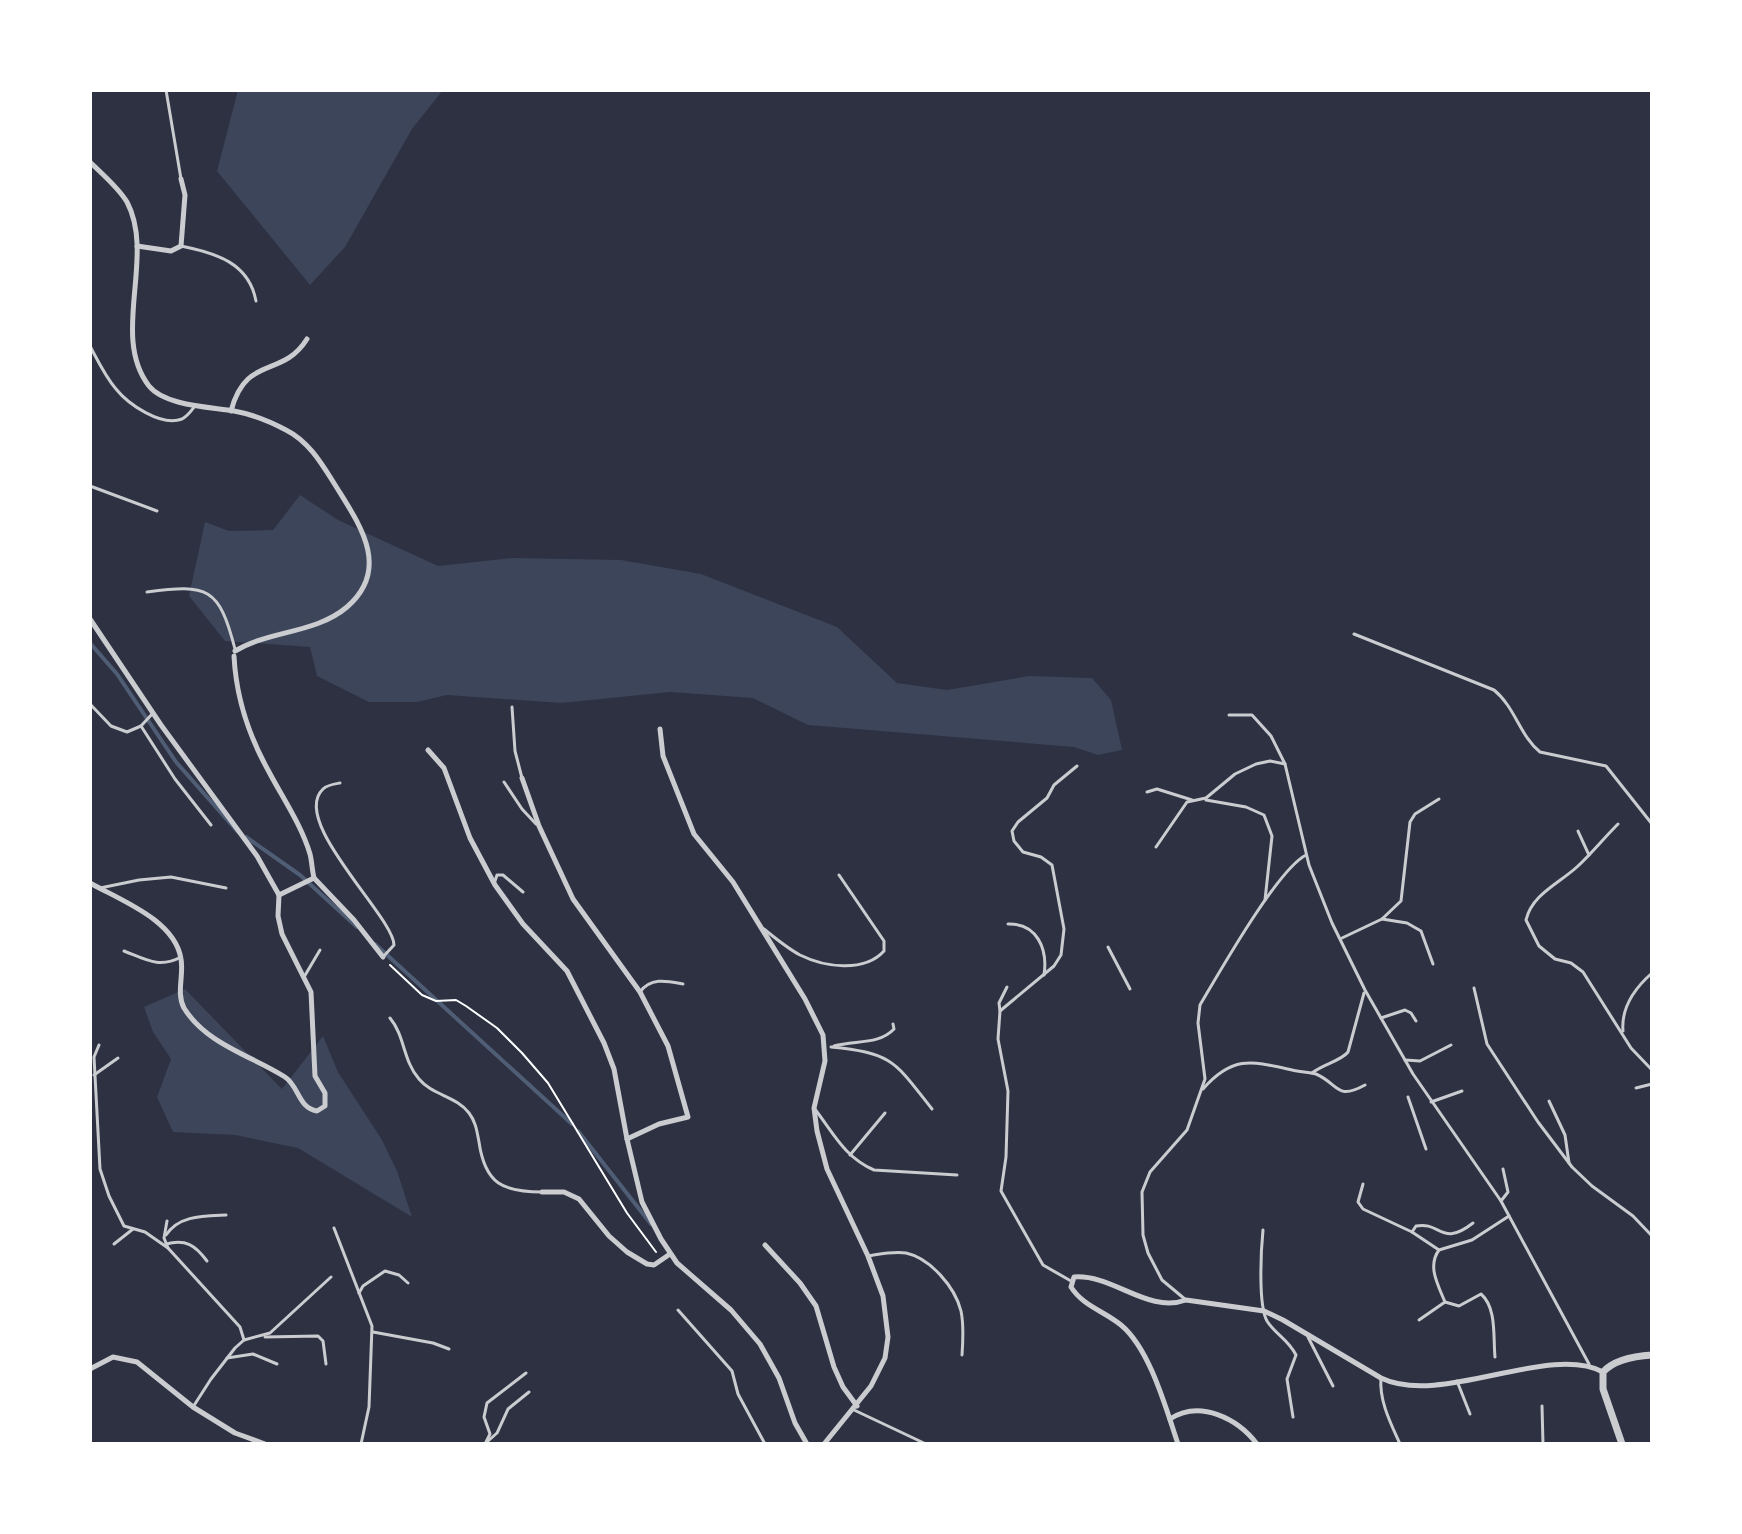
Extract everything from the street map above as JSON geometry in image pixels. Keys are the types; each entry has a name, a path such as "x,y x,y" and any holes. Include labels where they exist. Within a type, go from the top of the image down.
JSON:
{"street":[{"path":"90,162 127,203 133,221 137,246 133,346 142,372 154,390 195,406 231,411 297,436 316,455 359,522 368,546 366,581 358,595 337,615 234,654 235,678 246,721 266,767 299,827 311,855 314,878 354,920 383,957"},
{"path":"137,246 171,251 181,246 185,195 181,179"},
{"path":"231,411 236,394 246,379 259,370 295,356 307,339"},
{"path":"90,619 153,713 257,856 279,895 278,916 282,934 311,992 315,1076 326,1097 325,1106 310,1110 287,1078 216,1038 183,1006 180,995 181,957 166,930 90,883"},
{"path":"660,729 663,756 694,834 733,882 805,999 823,1035 825,1061 814,1108 827,1169 868,1256 883,1296 888,1337 881,1370 855,1408 824,1444"},
{"path":"428,750 444,768 470,838 495,885 523,924 567,971 604,1043 614,1069 642,1202 670,1254 737,1316 760,1344 779,1378 795,1423 807,1444"},
{"path":"522,778 539,826 578,907 640,992 671,1053 688,1117 659,1124 627,1139"},
{"path":"279,895 314,878"},
{"path":"542,1192 564,1192 579,1199 609,1236 637,1260 654,1265 670,1254"},
{"path":"765,1245 800,1283 816,1306 834,1367 855,1408"},
{"path":"1178,1444 1139,1347 1121,1325 1078,1298 1072,1290 1074,1277 1087,1277 1121,1287 1158,1303 1186,1300 1264,1311 1395,1384 1457,1381 1589,1364 1603,1372"},
{"path":"1603,1372 1620,1361 1652,1355"},
{"path":"90,1369 108,1359 131,1359 152,1372 193,1407 235,1433 265,1444"},
{"path":"1603,1372 1603,1389 1622,1444"},
{"path":"1170,1419 1190,1411 1208,1412 1235,1422 1257,1444"}],"lane":[{"path":"166,90 181,179"},
{"path":"181,246 220,256 237,266 252,284 256,301"},
{"path":"90,346 107,378 133,404 154,416 173,421 184,418 195,406"},
{"path":"90,486 157,511"},
{"path":"147,592 199,589 211,593 224,615 234,654"},
{"path":"1354,634 1494,690 1511,708 1532,746 1540,752 1606,766 1652,824"},
{"path":"90,704 116,729 127,732 141,726 153,713"},
{"path":"512,707 515,751 522,778"},
{"path":"1229,715 1252,715 1271,736 1285,764 1318,892 1365,990 1431,1102 1501,1201 1589,1364"},
{"path":"141,726 175,779 211,825"},
{"path":"1202,799 1235,774 1256,764 1270,761 1285,764"},
{"path":"1000,1011 1054,966 1063,949 1064,929 1054,870 1048,861 1023,852 1014,841 1012,831 1018,822 1047,798 1054,785 1077,766"},
{"path":"504,782 522,809 539,826"},
{"path":"340,783 325,787 319,795 320,821 327,840 355,884 392,933 394,945 383,957"},
{"path":"1147,792 1157,789 1192,800"},
{"path":"1340,938 1382,919 1403,897 1413,816 1439,799"},
{"path":"1156,847 1169,832 1184,804 1192,800 1246,807 1264,815 1272,836 1265,902"},
{"path":"1618,824 1589,855 1537,898 1529,908 1526,920 1539,946 1555,959 1571,963 1583,972 1631,1048 1652,1070"},
{"path":"1578,831 1589,855"},
{"path":"1186,1300 1162,1280 1148,1253 1143,1235 1142,1192 1150,1172 1187,1130 1205,1079 1199,1038 1200,1005 1265,902 1295,862 1306,855"},
{"path":"495,885 495,876 503,875 523,892"},
{"path":"761,927 802,956 835,965 857,966 874,960 884,951 882,937 839,875"},
{"path":"100,888 171,877 226,888"},
{"path":"1382,919 1407,923 1421,931 1433,964"},
{"path":"1008,924 1019,924 1033,931 1041,942 1044,975"},
{"path":"1108,947 1130,989"},
{"path":"304,977 320,950"},
{"path":"124,951 168,964 181,957"},
{"path":"1624,1035 1622,1025 1633,994 1652,973"},
{"path":"640,992 652,982 665,980 683,984"},
{"path":"1007,987 999,1003 998,1039 1008,1091 1006,1157 1001,1191 1043,1265 1071,1281"},
{"path":"1474,988 1487,1044 1538,1122 1569,1163 1592,1186 1633,1216 1652,1236"},
{"path":"1312,1073 1324,1063 1344,1057 1348,1052 1365,990"},
{"path":"1381,1018 1405,1010 1416,1021"},
{"path":"390,1018 396,1026 406,1060 416,1076 425,1085 456,1101 470,1114 481,1159 492,1178 511,1191 542,1192"},
{"path":"893,1024 894,1029 878,1040 861,1040 831,1047 860,1050 894,1062 932,1109"},
{"path":"99,1045 95,1052 94,1075 100,1169 122,1223 166,1243 240,1327 244,1340"},
{"path":"1405,1060 1420,1061 1451,1045"},
{"path":"94,1075 118,1058"},
{"path":"1199,1096 1219,1074 1247,1061 1312,1073 1341,1092 1365,1085"},
{"path":"1636,1088 1652,1084"},
{"path":"1431,1102 1462,1091"},
{"path":"1408,1097 1426,1149"},
{"path":"1549,1101 1565,1135 1569,1163"},
{"path":"814,1108 850,1155 874,1170 957,1175"},
{"path":"850,1155 885,1113"},
{"path":"1501,1201 1508,1192 1503,1169"},
{"path":"1363,1184 1358,1202 1363,1209 1412,1232 1439,1250"},
{"path":"166,1243 173,1225 187,1219 226,1215"},
{"path":"1445,1302 1434,1273 1433,1261 1439,1250 1472,1240 1509,1216"},
{"path":"166,1243 167,1221"},
{"path":"1412,1232 1416,1226 1422,1225 1451,1235 1473,1223"},
{"path":"334,1228 373,1332 369,1407 361,1444"},
{"path":"114,1244 133,1229"},
{"path":"1263,1230 1260,1269 1266,1320 1290,1342 1296,1355 1287,1379 1293,1417"},
{"path":"166,1243 184,1241 196,1247 207,1261"},
{"path":"868,1256 903,1253 931,1266 949,1287 961,1311 962,1355"},
{"path":"359,1293 363,1286 385,1271 399,1275 408,1283"},
{"path":"261,1337 270,1333 331,1277"},
{"path":"1445,1302 1459,1306 1481,1294 1488,1299 1492,1311 1495,1357"},
{"path":"1419,1320 1445,1302"},
{"path":"678,1310 732,1371 738,1394 765,1444"},
{"path":"373,1332 449,1349"},
{"path":"1307,1334 1333,1386"},
{"path":"193,1407 227,1358 244,1340 318,1336 323,1341 326,1364"},
{"path":"227,1358 253,1354 277,1364"},
{"path":"486,1444 490,1434 484,1417 487,1403 526,1373"},
{"path":"1381,1378 1385,1407 1400,1444"},
{"path":"1457,1381 1470,1414"},
{"path":"486,1444 497,1433 508,1409 529,1392"},
{"path":"1542,1406 1543,1444"},
{"path":"855,1408 926,1444"}],"path":[{"path":"383,957 422,995 436,1001 456,1000 497,1028 535,1068 548,1083 627,1213 659,1256"}],"shaded area":[{"path":"238,90 443,90 412,129 345,247 310,285 217,171"},
{"path":"300,495 338,520 438,566 513,558 621,560 701,574 837,627 897,683 947,690 1029,676 1092,678 1111,700 1122,750 1098,755 1074,747 808,725 753,698 670,692 561,703 447,695 417,702 369,702 317,676 310,647 225,641 189,596 205,522 229,531 273,530"},
{"path":"185,989 282,1089 323,1036 338,1072 382,1140 397,1171 412,1217 298,1148 235,1135 173,1132 157,1097 171,1059 153,1032 144,1007"}],"waterway":[{"path":"90,643 117,674 176,762 238,832"},
{"path":"246,837 300,875 357,927"},
{"path":"375,944 572,1124"},
{"path":"578,1131 651,1224"}]}
